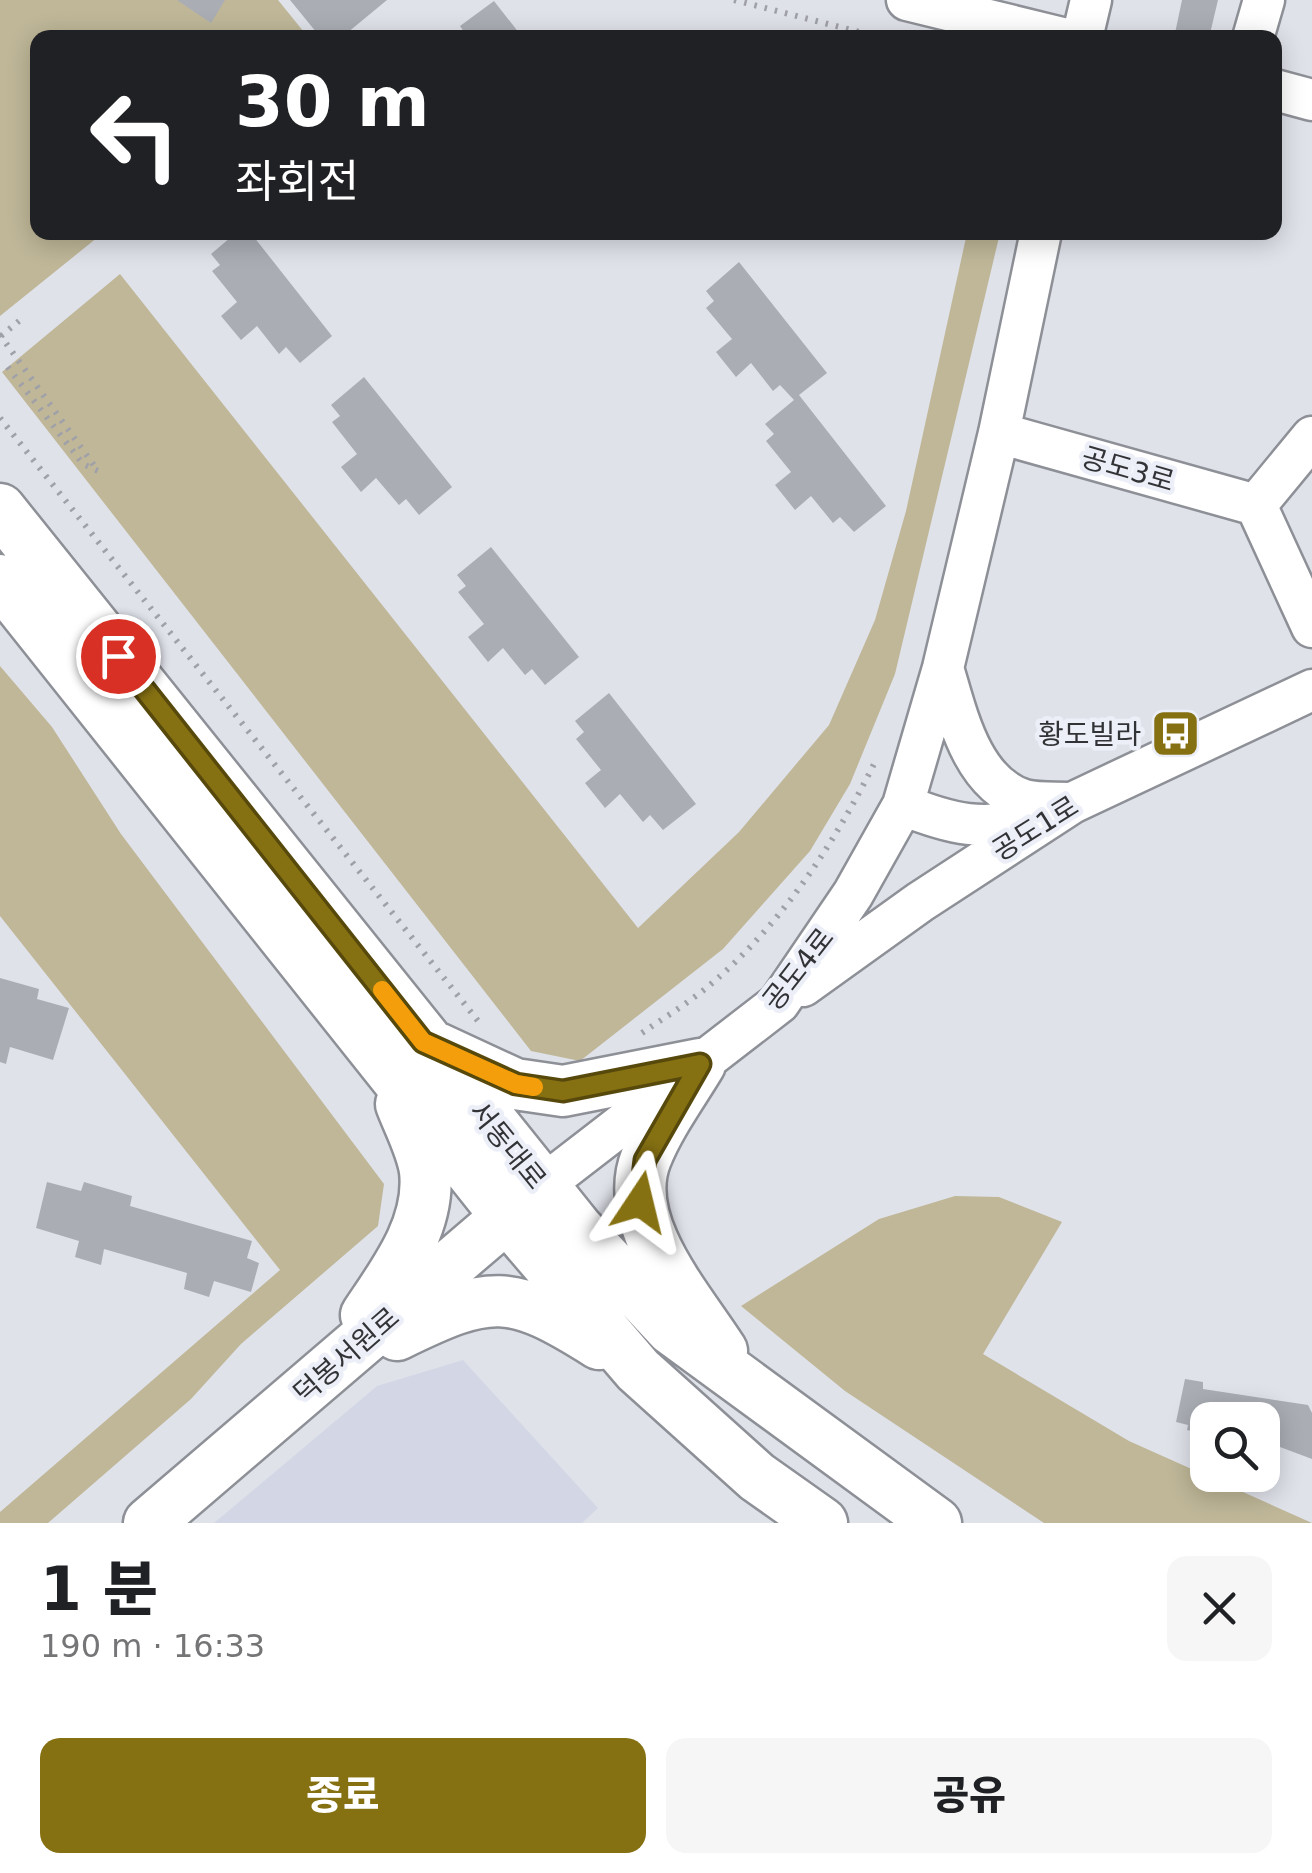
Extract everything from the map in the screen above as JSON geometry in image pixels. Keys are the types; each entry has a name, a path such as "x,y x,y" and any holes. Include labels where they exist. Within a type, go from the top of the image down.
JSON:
{"main road":[{"name":"서동대로","path":"0,508 405,1052 524,1201 638,1370 757,1477 822,1523"},
{"name":"서동대로","path":"0,580 405,1052"},
{"path":"334,1366 408,1251 422,1206 425,1170 405,1052 516,1084 563,1091 700,1064"},
{"path":"700,1064 645,1160 640,1202 656,1245 743,1385"},
{"name":"서동대로","path":"524,1201 671,1329 936,1523"},
{"name":"덕봉서원로","path":"149,1523 524,1201"},
{"path":"334,1366 459,1304 501,1300 545,1310 638,1370"}],"street":[{"path":"907,0 1029,30"},
{"path":"1084,30 1090,0"},
{"path":"1256,30 1264,0"},
{"path":"1282,92 1312,100"},
{"name":"공도4로","path":"524,1201 779,1002 854,894 904,805 999,433 1039,240"},
{"name":"공도3로","path":"999,433 1256,505"},
{"path":"1312,437 1256,505 1312,627"},
{"path":"942,668 964,736 989,777 1024,800 1072,803"},
{"name":"공도1로","path":"779,1002 920,902 1072,803 1312,690"},
{"path":"904,805 973,827 1006,826 1072,803"}],"path":[{"path":"734,0 852,30"},
{"path":"4,361 83,464 98,471 0,336 25,316"},
{"path":"0,418 481,1024"},
{"path":"633,1040 711,984 766,929 841,832 880,752"}],"shaded area":[{"path":"0,0 278,0 302,30 30,30 30,240 94,240 0,316"},
{"path":"965,240 998,240 895,674 850,784 810,851 723,949 580,1061 531,1051 2,372 120,274 638,928 739,832 829,725 875,620 906,511"},
{"path":"0,666 52,727 121,834 384,1184 378,1226 241,1344 191,1399 48,1523 0,1523 0,1512 280,1270 0,916"},
{"path":"955,1196 999,1197 1062,1222 983,1354 1129,1441 1190,1468 1190,1492 1243,1492 1312,1523 1044,1523 845,1391 741,1306 879,1219"},
{"path":"463,1360 598,1508 582,1523 214,1523 377,1386"}],"building":[{"path":"177,0 225,0 211,23"},
{"path":"290,0 387,0 351,30 314,30"},
{"path":"1182,0 1218,0 1211,30 1176,30"},
{"path":"494,1 517,30 463,30 460,26"},
{"path":"228,240 256,240 332,336 300,363 286,347 279,354 257,326 241,340 221,316 237,302 212,271 220,265 211,254"},
{"path":"739,262 827,373 799,395 886,506 854,532 840,517 833,523 811,496 795,510 775,485 791,472 766,441 774,434 765,424 794,400 780,385 773,391 751,363 736,377 716,352 732,339 706,308 714,301 706,291"},
{"path":"364,377 452,487 419,515 406,499 399,505 376,478 361,492 341,467 357,454 332,422 340,416 331,405"},
{"path":"491,547 579,657 545,685 532,669 525,675 503,648 488,662 468,637 484,624 458,592 466,586 457,575"},
{"path":"609,693 696,804 663,830 650,815 643,822 620,794 605,808 585,783 601,770 576,739 584,732 575,721"},
{"path":"0,978 39,989 37,999 69,1008 53,1060 10,1047 6,1064 0,1062"},
{"path":"47,1182 81,1191 84,1182 132,1196 130,1206 252,1241 247,1258 259,1263 251,1292 214,1281 209,1297 184,1289 187,1273 104,1249 101,1265 75,1257 79,1241 36,1228"},
{"path":"1185,1379 1203,1382 1203,1389 1308,1405 1312,1413 1312,1459 1280,1447 1280,1402 1190,1402 1190,1431 1188,1425 1176,1422"}],"slow traffic":[{"path":"382,990 423,1042 516,1084 534,1087"}],"place":[{"name":"황도빌라","path":"1176,734"}],"route":[{"path":"118,656 423,1042 516,1084 563,1091 606,1086 700,1064 645,1160 640,1202"}]}
